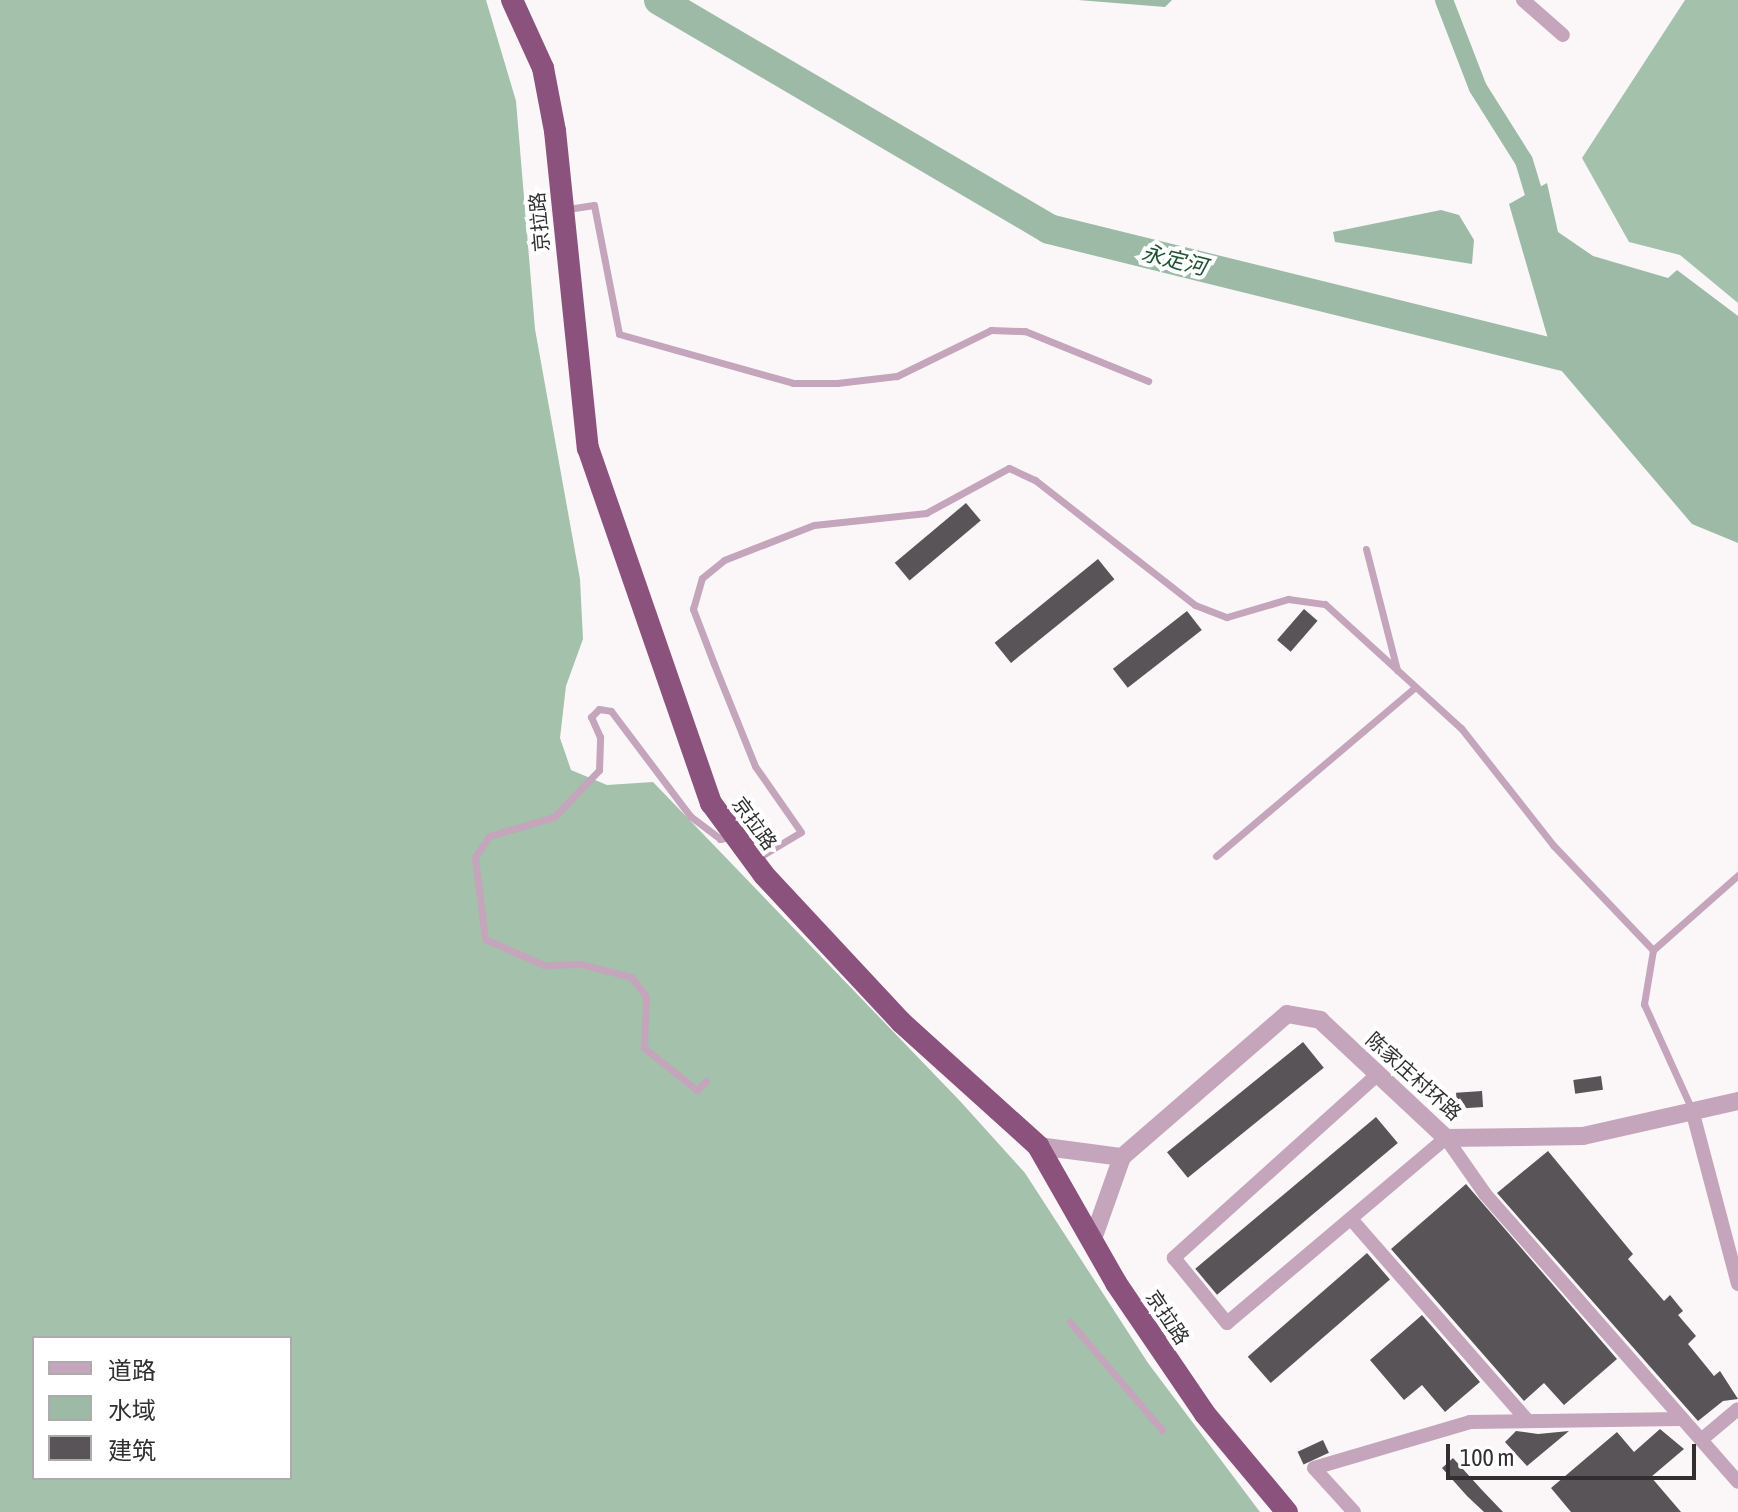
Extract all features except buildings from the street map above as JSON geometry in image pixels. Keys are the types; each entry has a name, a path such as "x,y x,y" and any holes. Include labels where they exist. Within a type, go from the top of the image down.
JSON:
{"highway":[{"name":"京拉路","path":"512,0 543,68 588,448 711,803 732,837 752,861 901,1022 1038,1146 1093,1239 1205,1414 1287,1512"}],"street":[{"path":"1523,0 1563,35"},
{"name":"陈家庄村环路","path":"1122,1157 1287,1014 1320,1020 1446,1138 1583,1136 1738,1101"},
{"path":"1378,1074 1174,1258 1227,1323 1446,1138 1485,1194 1738,1482"},
{"path":"1692,1110 1738,1284"},
{"path":"1038,1146 1122,1157 1093,1239"},
{"path":"1351,1219 1527,1420"},
{"path":"1701,1440 1738,1409"},
{"path":"1354,1512 1314,1468 1470,1422 1680,1419"}],"lane":[{"path":"562,210 594,205 619,334 793,383 837,383 897,376 991,330 1025,331 1148,381"},
{"path":"752,861 801,832 755,766 693,609 702,578 724,560 814,525 926,513 1009,468 1035,480 1195,605 1227,617 1288,599 1325,604 1461,728 1553,845 1653,950"},
{"path":"1366,549 1397,672"},
{"path":"1216,856 1414,688"},
{"path":"706,1081 697,1090 644,1048 646,996 631,977 581,964 544,965 485,939 475,857 489,836 554,817 599,770 600,737 591,717 599,709 611,711 690,816 720,839 732,837"},
{"path":"1692,1110 1644,1004 1653,950 1738,875"},
{"path":"1070,1322 1162,1430"}],"shaded area":[{"path":"0,0 486,0 516,101 535,329 580,579 583,639 566,686 560,738 571,770 607,785 653,782 960,1101 1025,1173 1148,1363 1260,1512 0,1512"},
{"path":"1685,0 1738,0 1738,303 1680,255 1629,242 1582,158"}],"water":[{"path":"1078,0 1172,0 1165,7"},
{"path":"1547,183 1558,232 1593,256 1668,278 1677,270 1738,316 1738,543 1692,524 1555,363 1509,204"},
{"path":"1441,210 1459,215 1474,240 1472,264 1335,242 1333,232"}],"waterway":[{"name":"永定河","path":"659,0 1049,229 1592,363"},
{"path":"1444,0 1478,88 1524,161 1540,214"}]}
